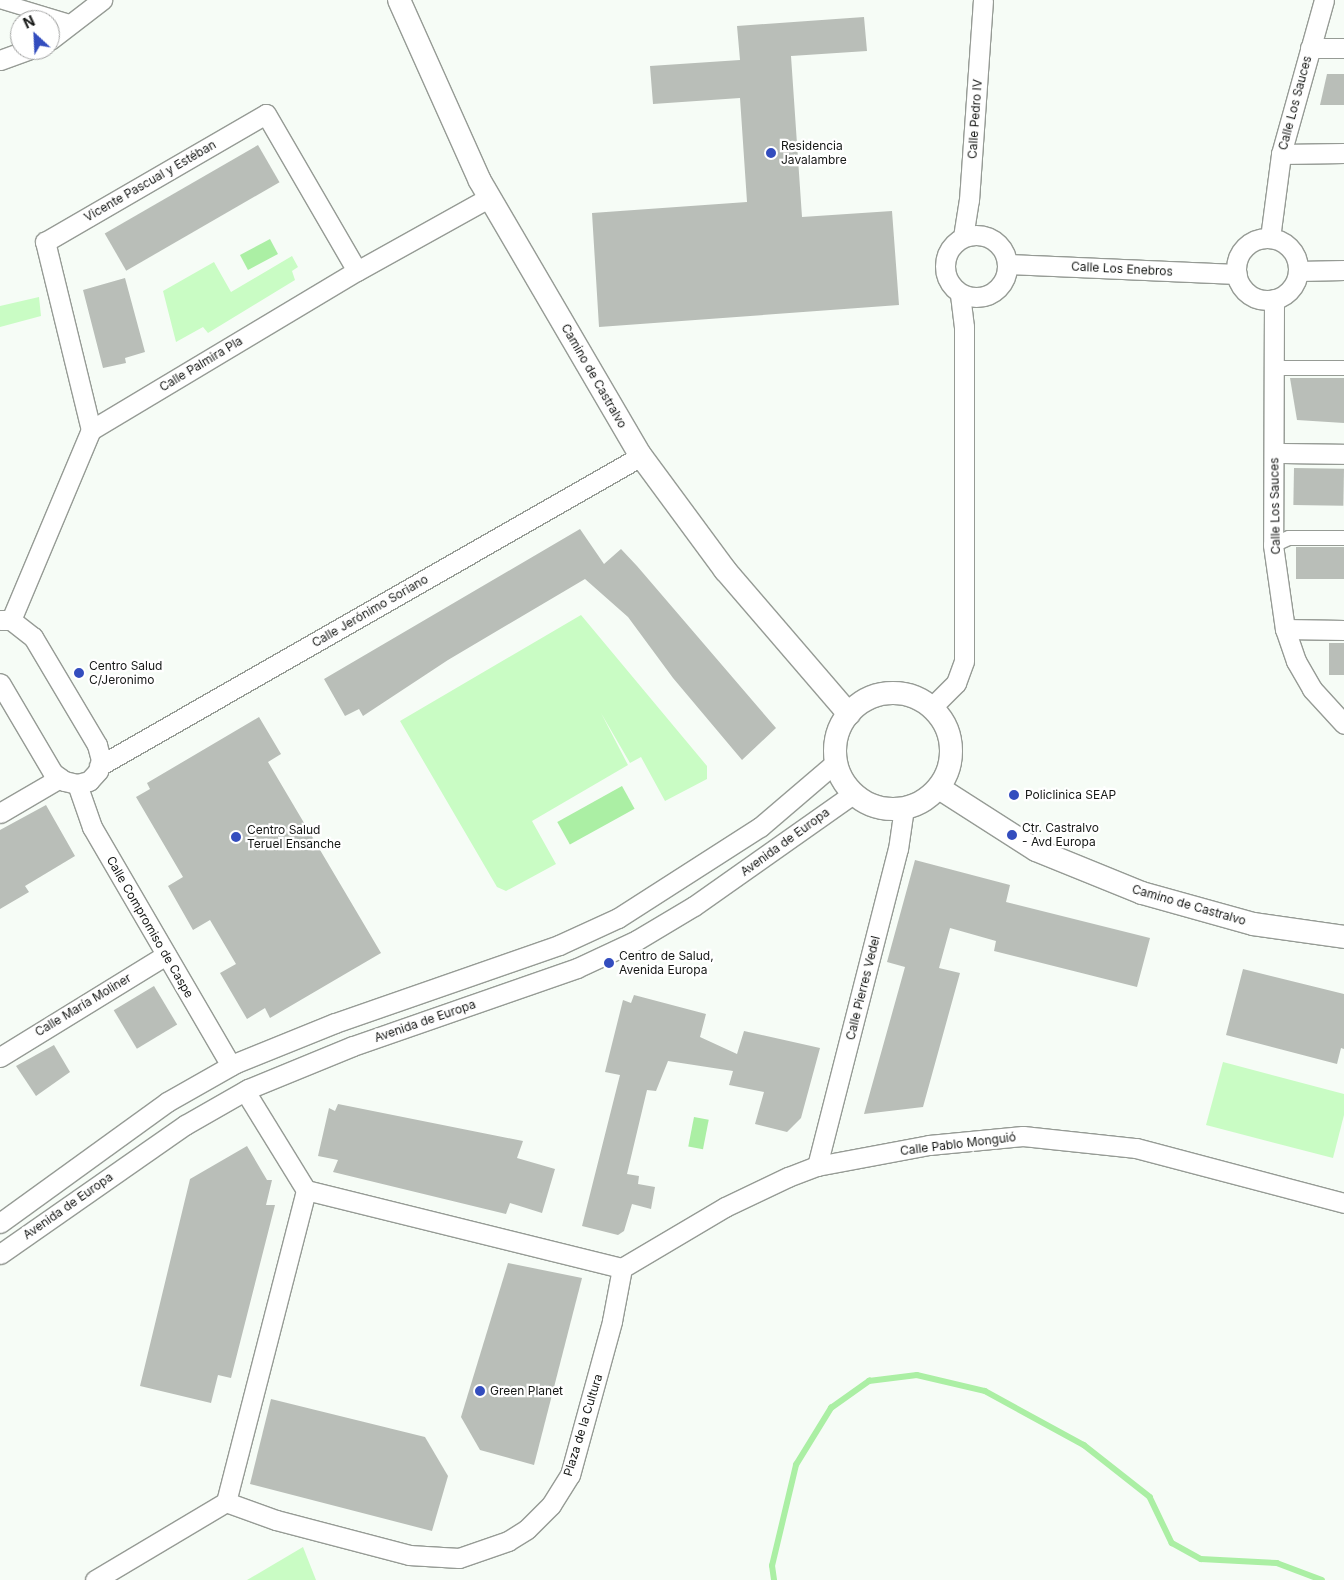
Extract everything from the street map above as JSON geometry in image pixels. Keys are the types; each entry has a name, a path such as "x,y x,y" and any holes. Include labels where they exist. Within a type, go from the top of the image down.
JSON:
{"street":[{"path":"60,33 102,0"},
{"name":"Camino de Castralvo","path":"399,0 490,197 641,456 725,570 849,714"},
{"name":"Calle Pedro IV","path":"963,237 969,200 983,0"},
{"name":"Calle Los Sauces","path":"1270,238 1281,154 1324,0"},
{"path":"0,1 73,23"},
{"path":"1310,48 1344,48"},
{"name":"Vicente Pascual y Estéban","path":"91,430 45,242 266,114 357,271"},
{"path":"1281,154 1344,153"},
{"name":"Calle Palmira Pla","path":"91,430 357,271 490,197"},
{"path":"982,235 992,239 1006,254 1008,264 1003,283 988,295 969,297 960,293 947,279 945,260 948,251 963,237 982,235"},
{"path":"1270,238 1288,245 1298,262 1298,272 1290,289 1274,299 1254,296 1240,283 1237,274 1237,264 1245,248 1252,242 1270,238"},
{"name":"Calle Los Enebros","path":"1008,264 1237,274"},
{"path":"1298,272 1344,270"},
{"path":"932,707 956,683 964,661 964,327 960,293"},
{"name":"Calle Los Sauces","path":"1274,299 1274,545 1285,630 1296,661 1312,689 1344,724"},
{"path":"1274,368 1344,368"},
{"path":"91,430 5,620 33,637 97,745 99,766"},
{"path":"1274,453 1344,454"},
{"name":"Calle Jerónimo Soriano","path":"68,781 89,780 99,766 641,456"},
{"path":"1274,545 1289,538 1344,538"},
{"path":"1285,630 1344,630"},
{"path":"0,813 68,781 46,763 1,686"},
{"path":"899,693 917,697 932,707 944,721 951,746 948,772 939,788 923,801 904,808 886,809 853,794 842,778 836,762 835,745 840,728 849,714 862,702 880,694 899,693"},
{"name":"Avenida de Europa","path":"0,1223 167,1102 231,1066 335,1023 559,945 618,918 760,827 836,762"},
{"name":"Calle Compromiso de Caspe","path":"68,781 92,827 231,1066"},
{"name":"Camino de Castralvo","path":"939,788 1036,850 1142,893 1253,924 1344,937"},
{"name":"Avenida de Europa","path":"0,1254 185,1125 245,1091 353,1046 577,968 637,940 701,901 853,794"},
{"name":"Calle Pierres Vedel","path":"817,1166 898,849 904,808"},
{"name":"Calle María Moliner","path":"0,1057 166,955"},
{"path":"245,1091 306,1190 622,1268"},
{"name":"Calle Pablo Monguió","path":"622,1268 725,1206 817,1166 929,1145 1023,1136 1136,1148 1344,1203"},
{"path":"95,1580 226,1502 306,1190"},
{"name":"Plaza de la Cultura","path":"226,1502 276,1520 409,1555 459,1558 508,1541 552,1506 570,1475 612,1321 622,1268"}],"shaded area":[{"path":"270,239 278,254 248,270 240,255"},
{"path":"292,256 298,267 292,271 295,280 208,333 203,327 176,342 163,291 214,262 231,292"},
{"path":"39,297 41,316 0,327 0,306"},
{"path":"581,615 707,766 707,779 665,801 641,757 630,763 601,713 628,765 532,821 556,864 506,891 497,887 400,721"},
{"path":"622,786 635,809 570,845 557,822"},
{"path":"1223,1062 1344,1094 1344,1115 1333,1158 1206,1125"},
{"path":"694,1117 709,1120 703,1149 688,1146"},
{"path":"303,1547 316,1580 247,1580"}],"building":[{"name":"Residencia Javalambre","path":"864,17 867,51 791,56 802,217 892,211 899,305 599,327 592,213 747,202 740,98 653,104 650,66 740,60 737,26"},
{"path":"1327,74 1344,74 1344,105 1320,105"},
{"path":"258,145 280,182 126,271 105,234"},
{"path":"125,278 145,352 125,358 126,363 103,368 83,290"},
{"path":"1290,378 1344,378 1344,423 1297,420"},
{"path":"1294,468 1344,469 1343,506 1293,505"},
{"path":"580,529 604,564 621,549 776,728 742,760 673,678 628,617 585,579 448,660 363,716 359,709 345,716 324,679"},
{"path":"1296,547 1344,547 1344,579 1296,579"},
{"path":"1329,643 1344,643 1344,675 1329,675"},
{"name":"Centro Salud Teruel Ensanche","path":"259,717 281,754 268,762 381,953 270,1018 265,1008 247,1019 220,973 236,964 210,920 193,930 168,886 183,877 136,797 150,789 147,783"},
{"path":"46,805 75,856 25,886 29,892 0,909 0,830"},
{"path":"915,860 1010,885 1006,902 1150,938 1137,987 994,951 996,941 950,928 939,968 960,973 923,1107 864,1114 905,967 887,962"},
{"path":"1243,969 1344,994 1344,1049 1341,1048 1337,1064 1226,1035"},
{"path":"154,986 177,1025 137,1049 114,1010"},
{"path":"634,995 706,1014 700,1037 737,1054 744,1031 820,1048 801,1118 787,1132 755,1124 764,1092 729,1085 733,1071 668,1061 656,1091 647,1090 627,1174 639,1176 638,1184 655,1187 651,1209 632,1204 624,1231 618,1235 582,1226 620,1075 605,1072 623,1000 631,1003"},
{"path":"54,1045 70,1072 36,1096 16,1066"},
{"path":"338,1104 523,1141 517,1158 555,1169 542,1213 510,1203 506,1214 333,1172 338,1160 318,1156 329,1108 335,1111"},
{"path":"247,1146 267,1180 272,1180 266,1205 275,1205 231,1378 218,1375 211,1403 140,1386 190,1179"},
{"path":"508,1263 582,1278 534,1465 480,1450 461,1417"},
{"path":"271,1399 425,1437 448,1476 432,1531 250,1484"}],"waterway":[{"path":"774,1580 772,1566 796,1465 831,1408 869,1381 917,1375 985,1391 1084,1445 1150,1497 1172,1543 1201,1559 1277,1563 1322,1580"}],"place":[{"name":"Residencia Javalambre","path":"771,153"},
{"name":"Centro Salud C/Jeronimo","path":"79,673"},
{"name":"Policlinica SEAP","path":"1014,795"},
{"name":"Ctr. Castralvo - Avd Europa","path":"1012,835"},
{"name":"Centro Salud Teruel Ensanche","path":"236,837"},
{"name":"Centro de Salud, Avenida Europa","path":"609,963"},
{"name":"Green Planet","path":"480,1391"}]}
